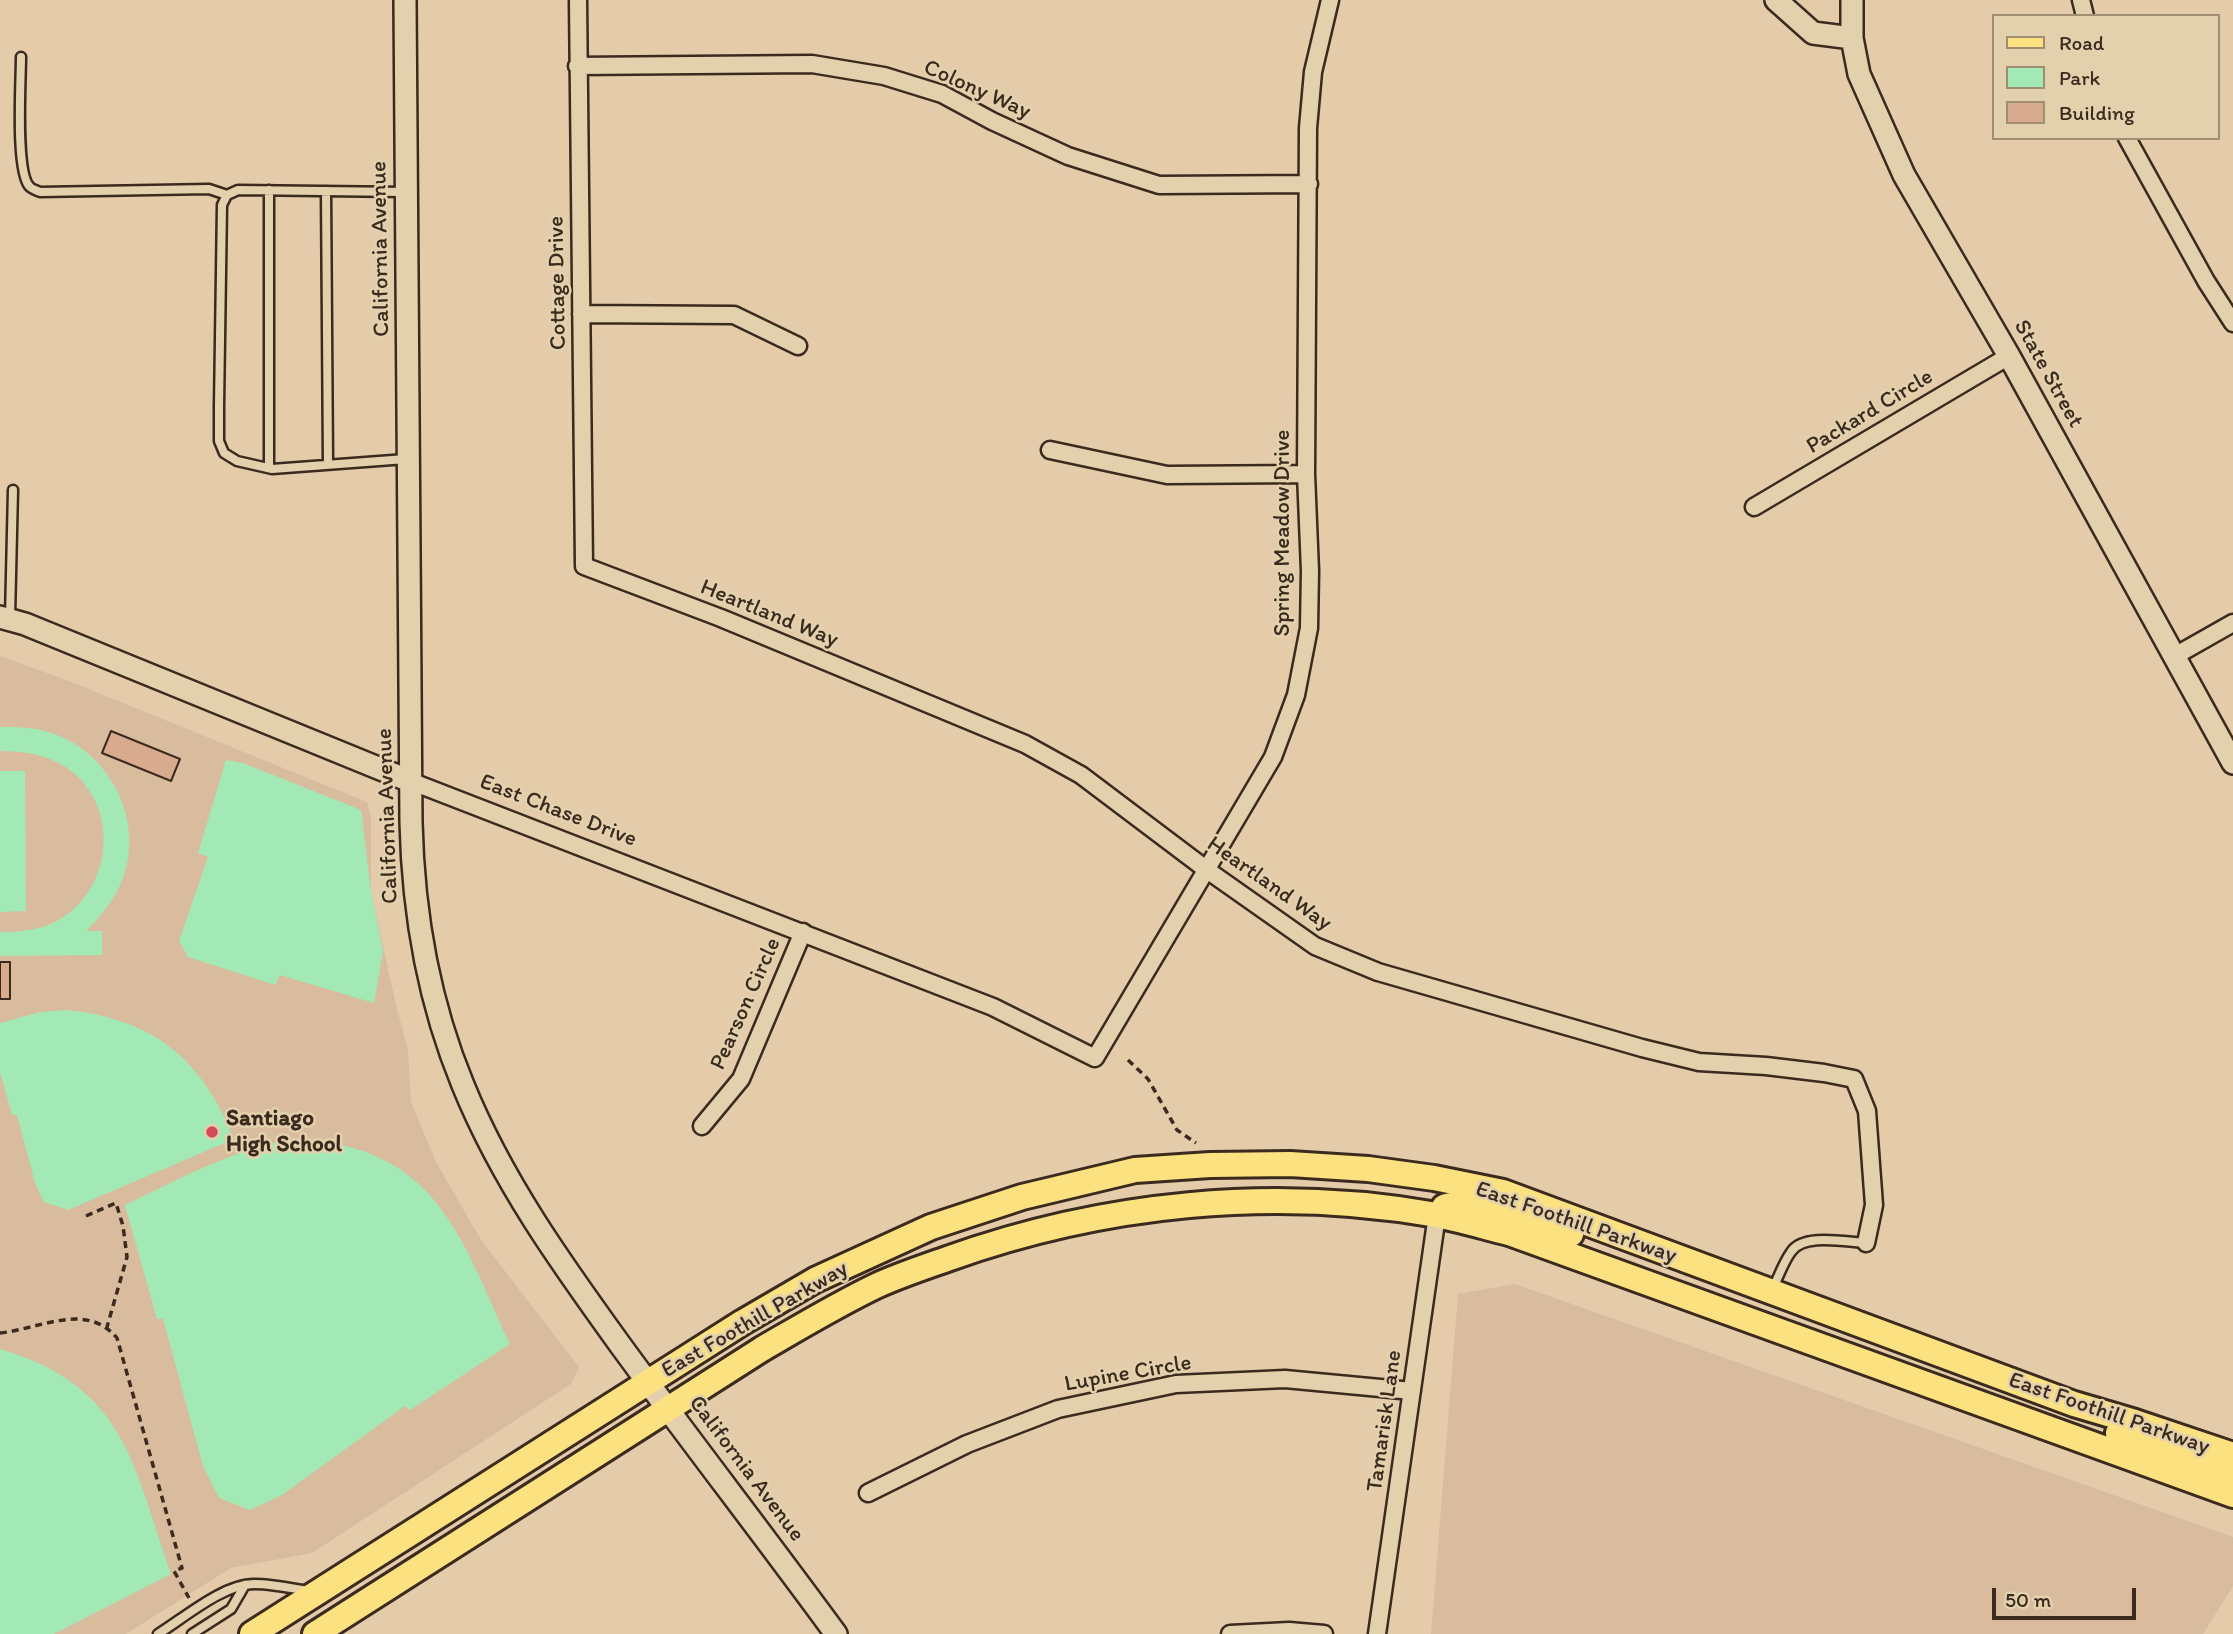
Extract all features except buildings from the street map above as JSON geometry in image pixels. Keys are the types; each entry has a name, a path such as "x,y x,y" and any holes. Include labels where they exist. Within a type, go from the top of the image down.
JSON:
{"main road":[{"name":"California Avenue","path":"405,0 411,847 421,930 435,998 461,1083 521,1202 557,1257 648,1383 836,1634"},
{"path":"1776,0 1813,33 1852,38"},
{"name":"State Street","path":"1852,0 1852,38 1859,74 1903,175 2009,356 2233,763"},
{"name":"East Chase Drive","path":"5,619 37,629 410,781"},
{"name":"East Foothill Parkway","path":"252,1634 743,1322 815,1280 931,1227 1022,1197 1135,1170 1290,1164 1368,1169 1434,1178 1503,1192 2074,1404 2233,1455"},
{"name":"East Foothill Parkway","path":"315,1634 762,1349 838,1305 881,1284 986,1245 1050,1228 1128,1212 1199,1204 1246,1202 1355,1206 1437,1216 1509,1233 2233,1495"},
{"path":"1437,1216 1441,1208 1448,1204 1460,1205 1493,1210 1606,1245 1634,1241"},
{"path":"2074,1404 2108,1428 2233,1474"}],"street":[{"name":"Cottage Drive","path":"578,0 584,566"},
{"name":"Spring Meadow Drive","path":"1095,1058 1273,757 1296,695 1309,628 1310,570 1306,474 1308,128 1313,72 1330,0"},
{"name":"Colony Way","path":"577,66 812,65 884,76 942,94 992,121 1068,156 1159,185 1309,184"},
{"path":"2128,140 2206,281 2233,323"},
{"path":"581,314 734,315 797,346"},
{"name":"Packard Circle","path":"1754,507 2009,356"},
{"path":"1050,450 1167,475 1306,474"},
{"name":"Heartland Way","path":"584,566 721,618 1025,744 1081,775 1206,870 1315,946 1378,972 1699,1062 1766,1066 1854,1079 1867,1111 1874,1205 1866,1243"},
{"path":"2174,657 2233,623"},
{"name":"East Chase Drive","path":"410,781 993,1007 1095,1058"},
{"name":"Pearson Circle","path":"702,1126 741,1079 803,932"},
{"name":"Tamarisk Lane","path":"1377,1634 1437,1216"},
{"name":"Lupine Circle","path":"869,1493 967,1444 1058,1409 1176,1384 1284,1379 1412,1391"},
{"path":"1230,1634 1289,1631 1324,1634"}],"lane":[{"path":"21,57 21,153 25,180 31,188 40,192 209,189 227,195"},
{"path":"407,192 238,190 227,195 222,205 219,441 224,453 237,461 269,468 409,458"},
{"path":"269,190 269,468"},
{"path":"326,191 328,464"},
{"path":"5,619 13,489"},
{"path":"1771,1292 1792,1250 1802,1242 1816,1240 1866,1243"},
{"path":"159,1634 226,1591 244,1585 256,1584 318,1592"},
{"path":"192,1634 231,1609 244,1585"}],"path":[{"path":"1128,1060 1149,1079 1177,1130 1198,1145"},
{"path":"86,1216 116,1203 123,1226 127,1257 107,1327"},
{"path":"0,1333 28,1329 72,1317 85,1318 107,1327 120,1346 182,1568 174,1571 189,1598"}],"shaded area":[{"name":"Santiago High School","path":"0,656 69,681 367,802 371,817 371,891 408,1050 411,1102 436,1162 481,1240 579,1367 571,1384 312,1553 231,1568 126,1634 0,1634"},
{"path":"1515,1284 2233,1537 2233,1586 2203,1634 1431,1634 1458,1294"}],"green space":[{"path":"0,727 36,729 69,741 88,754 104,770 116,789 125,810 129,855 116,893 103,913 86,931 102,931 102,955 0,956 0,932 43,927 66,915 84,898 96,877 103,854 103,830 98,807 86,786 67,768 51,759 0,751"},
{"path":"226,760 243,763 361,810 371,891 383,951 374,1003 280,975 275,985 188,957 179,941 208,857 198,853"},
{"path":"0,771 25,771 26,911 0,912"},
{"path":"67,1010 125,1023 150,1034 171,1048 190,1065 207,1086 234,1139 68,1210 44,1202 35,1183 17,1115 12,1115 0,1072 0,1023 40,1012"},
{"path":"296,1139 344,1146 382,1159 412,1178 437,1203 457,1233 510,1344 410,1410 405,1406 282,1495 250,1510 219,1498 203,1466 163,1319 157,1319 125,1205 229,1157 273,1143"},
{"path":"0,1349 42,1365 75,1384 99,1408 118,1434 133,1465 171,1574 54,1634 0,1634"}],"place":[{"name":"Santiago High School","path":"212,1132"}]}
